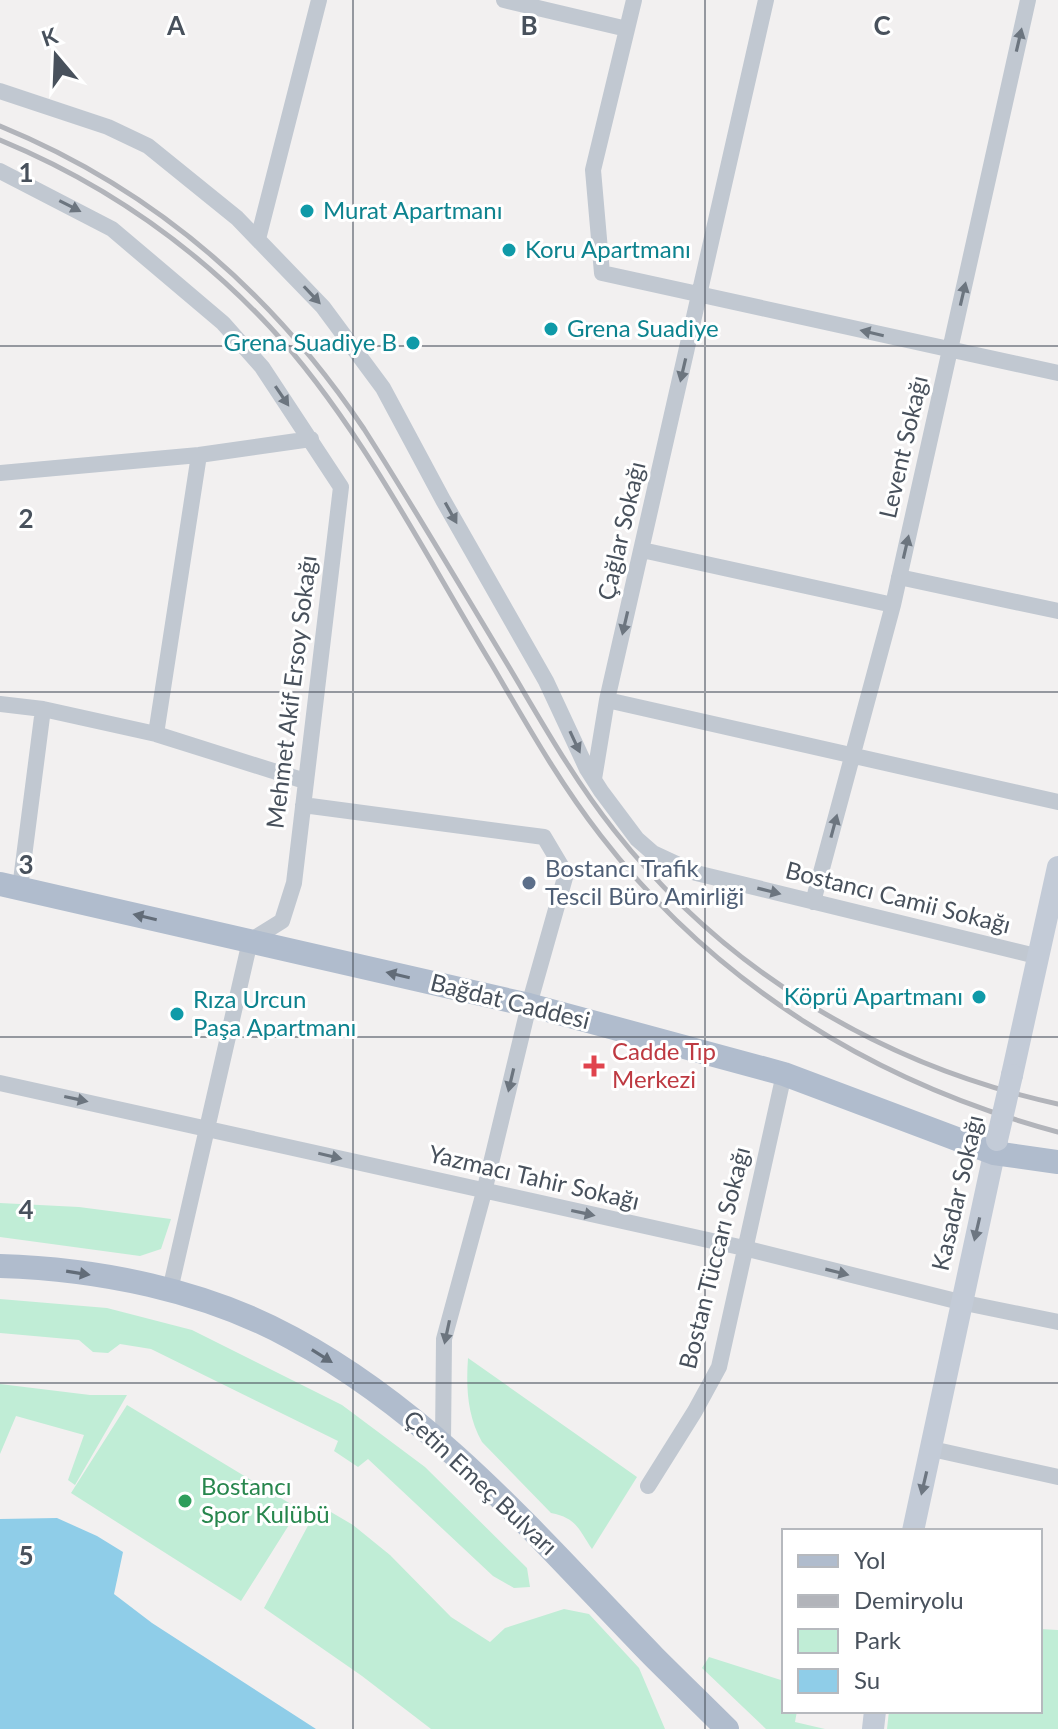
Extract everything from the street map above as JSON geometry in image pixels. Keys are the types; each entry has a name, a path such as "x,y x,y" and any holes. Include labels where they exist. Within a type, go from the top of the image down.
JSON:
{"main road":[{"name":"Kasadar Sokağı","path":"913,1529 960,1302 1012,1075 1049,959 1058,867"},
{"name":"Bağdat Caddesi","path":"10,886 529,1005 784,1074 996,1146 1058,1162"},
{"name":"Çetin Emeç Bulvarı","path":"0,1266 43,1268 170,1290 292,1338 371,1387 443,1442 579,1575 653,1656 727,1729"}],"street":[{"path":"258,239 319,0"},
{"path":"504,0 627,29"},
{"path":"634,0 593,170 602,273 1058,373"},
{"name":"Çağlar Sokağı","path":"594,779 607,700 766,0"},
{"name":"Levent Sokağı","path":"813,902 893,605 1028,0"},
{"name":"Bostancı Camii Sokağı","path":"0,91 108,127 141,142 222,205 331,316 383,388 546,681 594,779 637,839 653,853 696,873 1049,959"},
{"name":"Mehmet Akif Ersoy Sokağı","path":"0,171 103,224 142,252 239,339 262,367 341,487 294,883 282,921 250,941"},
{"path":"0,473 199,455 311,439"},
{"path":"156,734 199,455"},
{"path":"642,550 893,605"},
{"path":"899,577 1058,611"},
{"path":"607,700 1058,802"},
{"path":"0,704 43,709 156,734 305,781"},
{"path":"10,886 43,709"},
{"path":"303,805 544,837 566,874 529,1005 484,1192 444,1339 443,1442"},
{"path":"170,1290 250,941"},
{"name":"Bostan Tüccarı Sokağı","path":"648,1486 719,1367 784,1074"},
{"name":"Yazmacı Tahir Sokağı","path":"0,1083 744,1248 960,1302 1058,1322"},
{"path":"932,1449 1058,1477"}],"green space":[{"path":"0,1203 79,1207 171,1219 161,1249 140,1256 0,1237"},
{"path":"0,1299 107,1308 192,1330 342,1405 425,1467 527,1568 530,1587 514,1588 493,1576 368,1459 358,1467 334,1451 338,1441 151,1349 120,1344 108,1353 93,1352 79,1340 0,1333"},
{"path":"468,1358 637,1477 592,1549 576,1526 567,1518 551,1513 482,1442 473,1422 469,1401"},
{"path":"0,1384 90,1395 127,1395 75,1485 68,1480 84,1435 16,1416 0,1454"},
{"name":"Bostancı Spor Kulübü","path":"127,1405 299,1509 241,1601 71,1493"},
{"path":"319,1505 353,1525 390,1555 451,1617 490,1642 505,1628 564,1609 589,1614 639,1668 665,1729 431,1729 362,1676 264,1608"},
{"path":"1042,1629 1058,1630 1058,1729 887,1729 889,1713 1042,1713"},
{"path":"709,1657 782,1680 782,1713 797,1713 795,1722 825,1729 766,1729 702,1668"}],"water":[{"path":"57,1518 123,1552 114,1594 152,1623 316,1729 0,1729 0,1519"}],"railway":[{"path":"0,126 56,151 159,213 249,290 290,333 364,429 586,792 658,881 705,927 757,969 812,1006 869,1038 930,1065 993,1087 1058,1104"},
{"path":"0,140 75,176 145,219 210,270 270,327 333,405 389,490 571,795 646,890 695,938 748,982 805,1022 864,1057 991,1112 1058,1132"}],"place":[{"name":"Murat Apartmanı","path":"307,211"},
{"name":"Koru Apartmanı","path":"509,250"},
{"name":"Grena Suadiye","path":"551,329"},
{"name":"Grena Suadiye B","path":"413,343"},
{"name":"Bostancı Trafik Tescil Büro Amirliği","path":"529,883"},
{"name":"Köprü Apartmanı","path":"979,997"},
{"name":"Rıza Urcun Paşa Apartmanı","path":"177,1014"},
{"name":"Cadde Tıp Merkezi","path":"594,1066"},
{"name":"Bostancı Spor Kulübü","path":"185,1501"}]}
